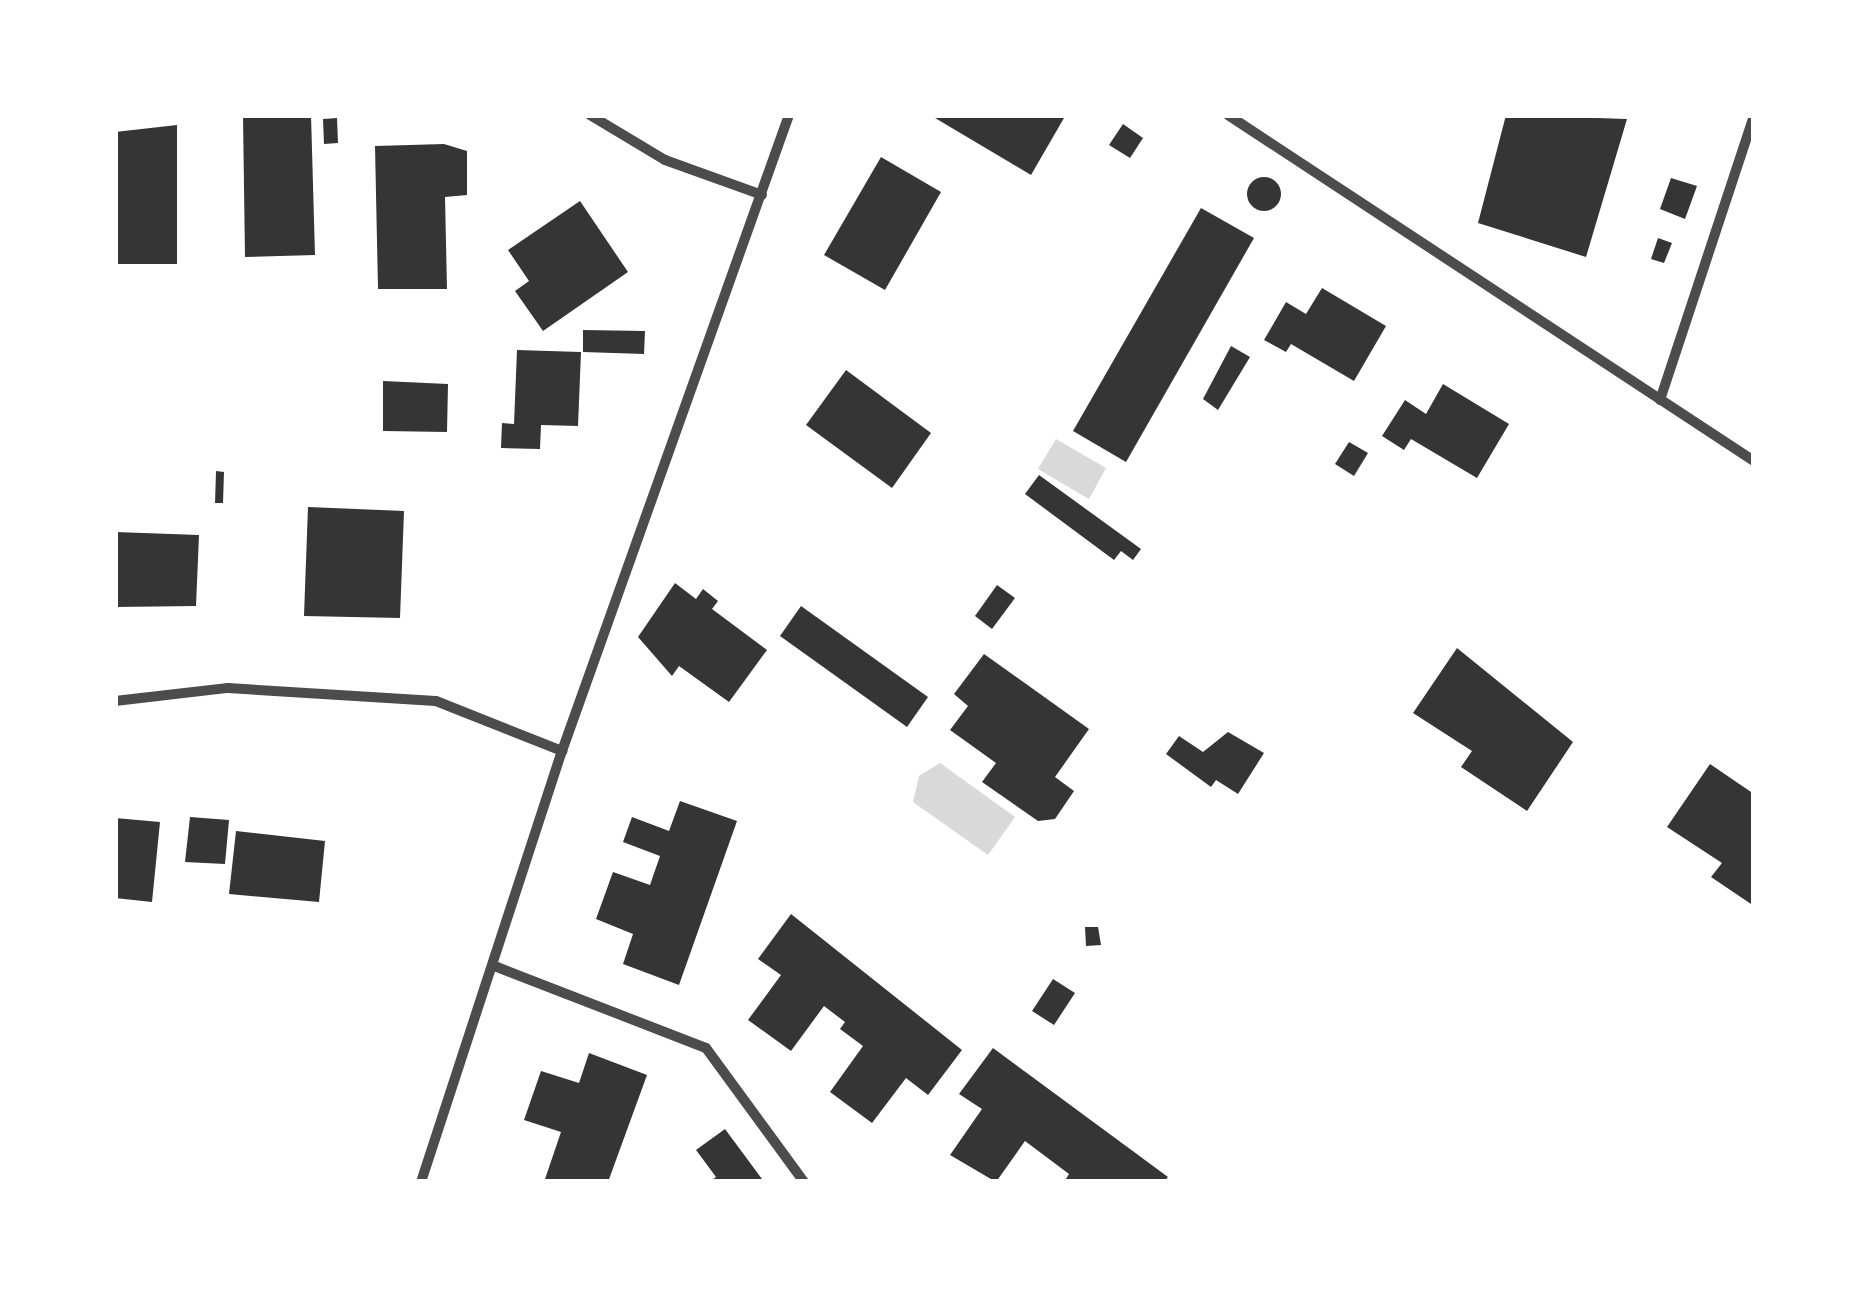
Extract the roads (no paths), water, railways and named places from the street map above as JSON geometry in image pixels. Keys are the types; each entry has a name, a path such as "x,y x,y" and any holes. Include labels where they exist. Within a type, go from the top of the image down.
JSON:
{"street":[{"path":"590,115 665,160 762,195"},
{"path":"422,1182 498,967 562,751 789,115"},
{"path":"1228,115 1754,461"},
{"path":"1660,400 1754,115"},
{"path":"115,701 228,688 436,701 562,751"},
{"path":"498,967 706,1048 804,1182"}]}
